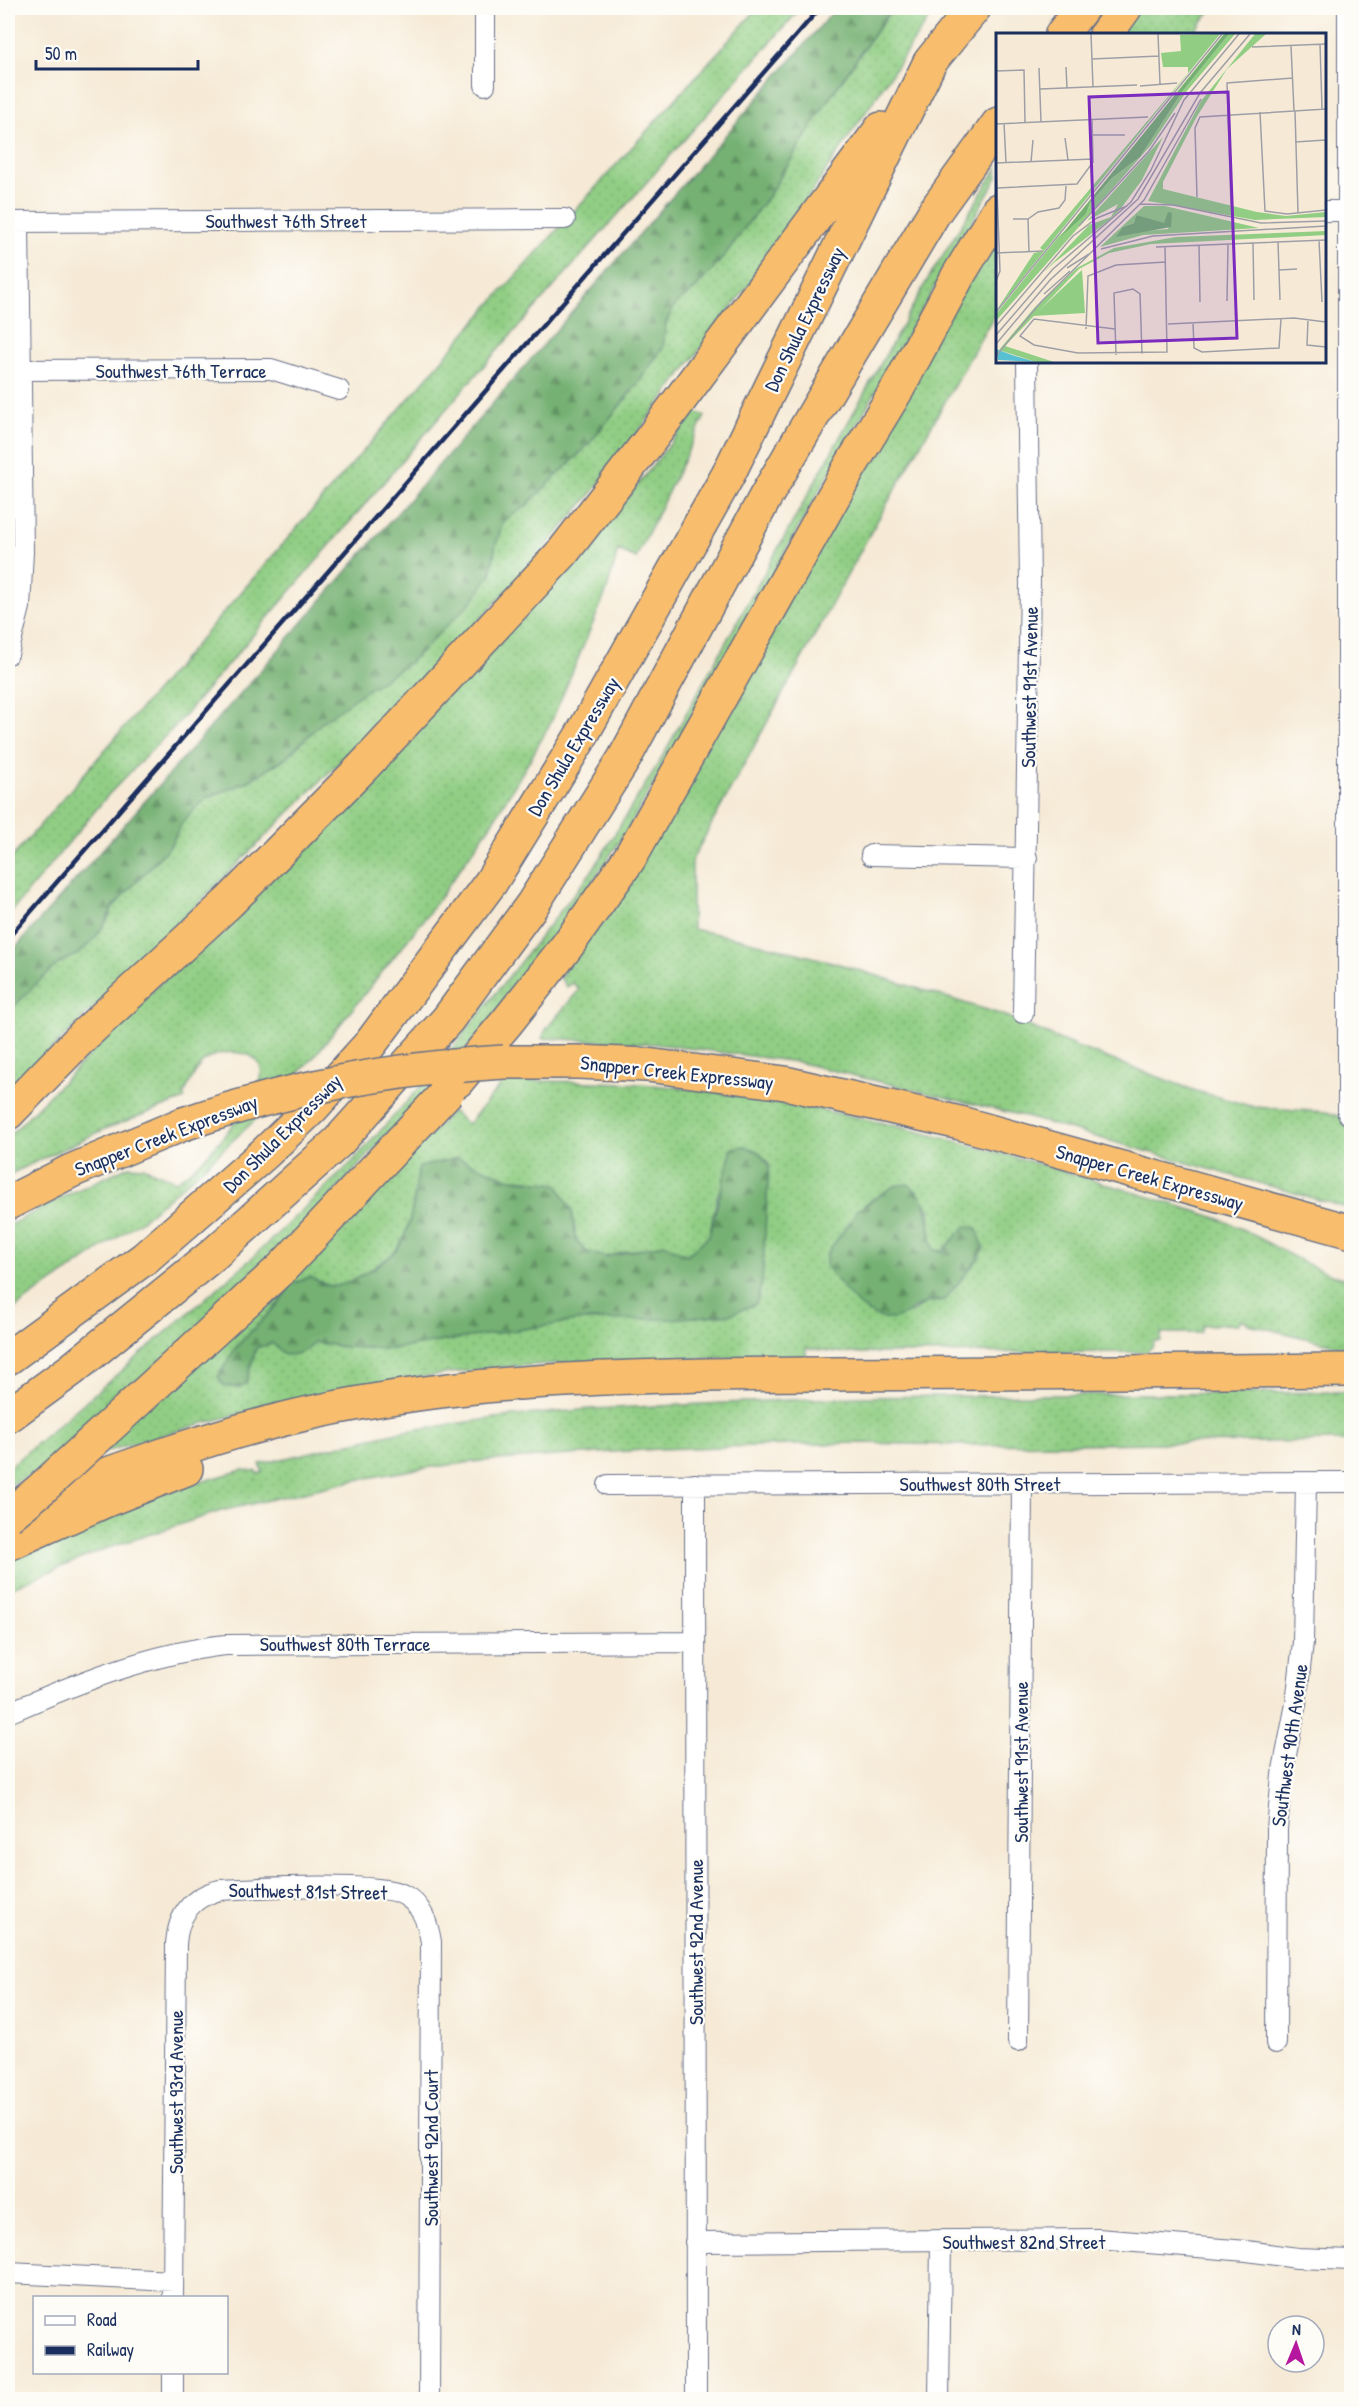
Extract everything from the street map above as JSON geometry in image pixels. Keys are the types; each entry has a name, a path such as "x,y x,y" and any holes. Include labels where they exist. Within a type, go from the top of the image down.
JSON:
{"highway":[{"name":"Don Shula Expressway","path":"8,1358 145,1258 236,1181 285,1134 371,1043 491,882 580,738 728,475 930,62 974,8"},
{"path":"1063,33 1082,8"},
{"path":"1107,33 1125,8"},
{"path":"8,1113 83,1036 229,902 363,767 563,552 650,440 930,62"},
{"name":"Don Shula Expressway","path":"8,1416 71,1370 214,1254 338,1142 448,1018 532,905 624,759 766,496 817,409 935,211 996,127"},
{"path":"8,1516 40,1490 283,1267 448,1091 507,1022 567,946 629,859 850,467 898,388 958,276 996,213"},
{"name":"Snapper Creek Expressway","path":"8,1203 81,1166 183,1124 272,1096 362,1076 414,1069 504,1062 578,1062 647,1065 785,1083 960,1123 1352,1232"},
{"path":"8,1510 130,1466 280,1420 456,1390 508,1384 617,1377 717,1375 1352,1370"},
{"path":"8,1544 107,1500 189,1468 280,1420"}],"street":[{"path":"485,8 485,85"},
{"path":"1348,8 1350,211 1348,1114"},
{"path":"1326,211 1350,211"},
{"name":"Southwest 76th Street","path":"13,222 565,219"},
{"path":"8,654 23,552 13,222"},
{"name":"Southwest 91st Avenue","path":"1023,1013 1030,571 1027,363"},
{"name":"Southwest 76th Terrace","path":"19,370 271,369 339,390"},
{"path":"871,855 1027,858"},
{"name":"Southwest 80th Street","path":"608,1485 1352,1482"},
{"name":"Southwest 91st Avenue","path":"1018,2042 1022,1483"},
{"name":"Southwest 90th Avenue","path":"1276,2043 1277,1829 1282,1775 1296,1704 1303,1642 1306,1483"},
{"name":"Southwest 92nd Avenue","path":"694,1484 696,2400"},
{"name":"Southwest 80th Terrace","path":"8,1713 78,1685 175,1653 226,1645 694,1642"},
{"name":"Southwest 81st Street","path":"202,1895 220,1890 239,1889 364,1888 392,1890 413,1901"},
{"name":"Southwest 93rd Avenue","path":"173,2289 176,1935 184,1912 202,1895"},
{"name":"Southwest 92nd Court","path":"413,1901 426,1920 431,1942 429,2400"},
{"path":"939,2400 941,2241"},
{"name":"Southwest 82nd Street","path":"695,2242 1133,2241 1247,2251 1297,2258 1352,2260"},
{"path":"8,2273 173,2289"},
{"path":"173,2374 173,2400"}],"green space":[{"path":"758,8 801,8 466,386 177,724 109,794 8,916 8,862 493,301"},
{"path":"836,8 892,8 828,100 769,195 721,260 695,289 676,304 666,322 663,347 638,383 588,445 525,507 503,521 495,548 491,574 473,600 409,663 323,721 287,757 247,782 208,797 200,803 182,823 170,846 112,908 103,927 90,943 77,955 58,964 8,1013 8,956 262,669"},
{"path":"892,8 936,8 753,279 592,493 532,563 445,657 8,1093 8,1013 60,962 78,954 107,921 112,908 170,846 182,823 200,803 208,797 247,782 287,757 323,721 365,691 491,574 495,548 503,521 525,507 588,445 638,383 663,347 666,322 676,304 695,289 769,195 828,100"},
{"path":"1139,8 1213,8 1193,33 1120,33"},
{"path":"996,170 996,179 629,827 557,934 481,1032 307,1222 211,1311 230,1332 372,1198 452,1111 468,1124 504,1081 597,1082 653,1085 724,1093 864,1119 934,1135 1072,1173 1208,1215 1244,1230 1314,1267 1351,1280 1351,1349 1248,1324 1240,1320 1239,1324 1205,1325 1202,1326 1200,1333 1161,1333 1161,1341 1154,1341 1152,1347 1146,1352 846,1353 806,1348 806,1356 600,1361 476,1370 390,1382 262,1408 69,1461 21,1479 8,1487 8,1468 250,1260 352,1162 432,1074 592,871 658,764 928,279","holes":["744,1146 759,1152 769,1165 761,1283 731,1314 669,1319 583,1320 391,1349 345,1347 314,1342 306,1350 285,1355 272,1343 256,1348 246,1383 236,1347 278,1304 291,1284 310,1277 331,1286 347,1282 377,1265 398,1248 410,1220 419,1167 458,1158 510,1179 529,1180 572,1210 576,1241 587,1252 605,1257 634,1250 687,1255 709,1236 718,1194","894,1186 917,1191 929,1210 930,1241 934,1250 978,1259 944,1300 926,1303 912,1313 856,1301 826,1266 827,1253 864,1205"]},
{"path":"996,233 996,312 871,532 692,860 692,929 836,963 1003,1015 1077,1047 1196,1091 1254,1107 1326,1112 1351,1120 1351,1209 1015,1114 797,1062 657,1044 542,1038 547,1028 579,990 573,983 567,987 560,978"},
{"path":"695,412 705,416 636,558 618,550 607,590 553,718 490,826 429,913 314,1057 254,1121 142,1220 8,1313 8,1226 129,1166 143,1167 176,1181 212,1150 231,1126 258,1087 261,1075 260,1065 254,1058 235,1052 212,1056 197,1069 183,1095 185,1099 107,1128 8,1175 8,1137 554,585 599,534"},
{"path":"744,1146 759,1152 769,1165 762,1283 756,1304 731,1314 669,1319 583,1320 391,1349 345,1347 314,1342 301,1352 285,1355 272,1343 256,1348 246,1383 239,1388 224,1386 218,1377 236,1347 278,1304 291,1284 310,1277 331,1286 347,1282 367,1272 398,1248 407,1231 419,1167 458,1158 510,1179 557,1184 572,1210 576,1241 587,1252 605,1257 664,1244 687,1255 709,1236 732,1148"},
{"path":"908,1184 923,1199 934,1250 943,1251 966,1226 976,1228 984,1248 978,1259 944,1300 928,1302 905,1315 886,1319 876,1316 856,1302 826,1266 827,1253 855,1212 894,1186"},
{"path":"1351,1392 1351,1441 968,1445 858,1443 659,1449 481,1461 417,1469 356,1480 221,1511 102,1550 8,1589 8,1557 166,1492 242,1470 256,1471 258,1474 263,1472 260,1464 398,1432 503,1417 591,1409 859,1397"}],"railway":[{"path":"8,938 820,8"}]}
